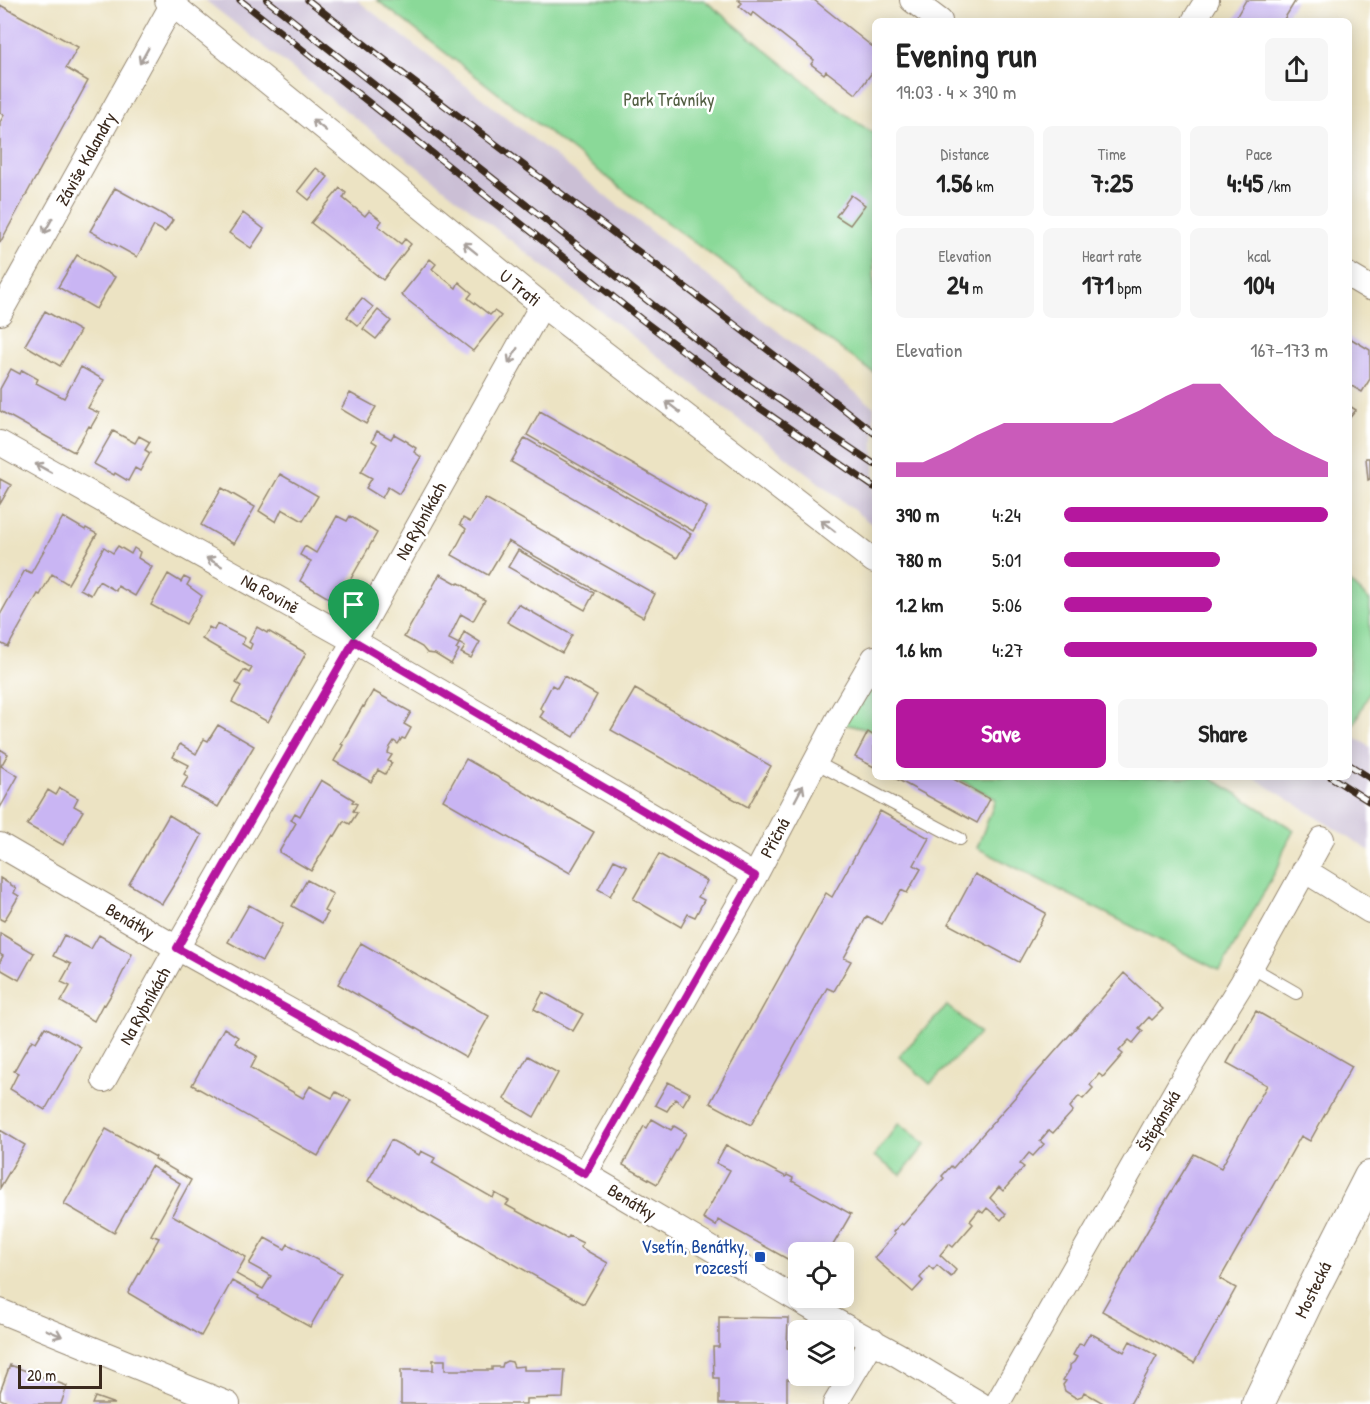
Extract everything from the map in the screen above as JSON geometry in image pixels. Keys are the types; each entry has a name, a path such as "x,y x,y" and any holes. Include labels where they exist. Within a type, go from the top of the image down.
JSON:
{"street":[{"path":"912,0 936,18"},
{"path":"1196,18 1207,0"},
{"name":"U Trati","path":"170,2 542,305 872,559"},
{"name":"Záviše Kalandry","path":"0,312 170,2"},
{"path":"1352,277 1370,288"},
{"name":"Na Rybníkách","path":"104,1080 542,305"},
{"name":"Na Rovině","path":"0,443 354,641 755,876"},
{"name":"Příčná","path":"585,1174 755,876 838,719 872,661"},
{"name":"Štěpánská","path":"997,1404 1185,1075 1251,967 1322,839"},
{"name":"Benátky","path":"0,845 177,948 585,1174 980,1404"},
{"path":"1304,870 1370,911"},
{"name":"Mostecká","path":"1258,1404 1370,1176"},
{"path":"0,1311 228,1404"},
{"path":"835,1404 873,1340"}],"lane":[{"path":"815,762 960,839"},
{"path":"1251,967 1296,993"}],"shaded area":[{"path":"205,0 357,0 872,405 872,524"},
{"path":"1352,735 1370,747 1370,851 1258,780 1352,780"}],"green space":[{"name":"Park Trávníky","path":"377,0 704,0 845,114 872,133 872,372 652,212"},
{"path":"1352,584 1370,601 1370,691 1354,724 1352,723"},
{"path":"872,661 872,732 836,722"},
{"path":"961,780 1215,780 1294,830 1279,865 1220,971 977,848 996,799"},
{"path":"947,1006 980,1033 930,1084 899,1056"},
{"path":"899,1123 926,1144 901,1175 874,1156"}],"building":[{"path":"738,0 814,0 872,46 872,73 856,94 826,71 824,74 811,64 814,60 753,12 751,16 739,6 742,3"},
{"path":"1246,0 1296,0 1285,18 1236,18"},
{"path":"0,5 78,47 66,68 88,81 0,243 0,122 4,115 0,113"},
{"path":"316,168 328,177 309,200 298,191"},
{"path":"115,188 173,220 165,232 154,226 137,257 90,231"},
{"path":"340,188 346,193 343,198 365,216 369,211 382,221 378,226 401,244 405,239 411,244 383,280 311,223"},
{"path":"851,195 865,205 850,225 836,216"},
{"path":"243,213 264,229 251,248 229,233"},
{"path":"77,255 115,277 96,309 58,287"},
{"path":"430,259 436,264 432,269 456,288 459,282 472,293 468,298 490,315 494,311 501,316 473,351 401,295"},
{"path":"362,298 373,307 358,326 347,317"},
{"path":"378,310 391,321 376,339 363,329"},
{"path":"45,311 80,331 60,366 25,345"},
{"path":"1352,339 1370,350 1370,379 1362,392 1352,386"},
{"path":"81,367 104,380 88,408 99,413 74,452 0,411 0,389 11,369 20,374 22,370 38,379 36,383 64,398"},
{"path":"350,393 376,407 366,424 341,409"},
{"path":"540,411 707,507 693,531 527,435"},
{"path":"113,431 135,443 139,436 150,442 145,450 150,453 140,471 135,468 128,481 94,464"},
{"path":"377,431 391,439 394,434 408,442 416,448 414,452 421,457 399,494 388,487 382,498 366,488 372,478 361,472 377,444 372,441"},
{"path":"525,438 691,534 677,558 511,462"},
{"path":"1366,458 1370,458 1370,479 1368,480"},
{"path":"280,474 318,496 303,521 282,509 276,522 259,511"},
{"path":"0,479 11,485 0,504"},
{"path":"222,488 255,507 234,544 201,525"},
{"path":"485,498 655,594 643,617 508,541 488,575 452,555 466,529 460,524 463,518 470,522"},
{"path":"337,516 347,521 350,516 377,533 337,603 300,581 311,561 300,555 305,546 316,553"},
{"path":"63,517 97,534 68,584 52,574 8,647 0,643 0,615 25,570 31,573"},
{"path":"118,546 131,554 134,548 140,552 138,558 152,567 135,596 118,586 116,591 99,581 91,595 80,589 104,547 113,553"},
{"path":"518,550 594,593 585,610 508,567"},
{"path":"168,574 181,582 184,577 190,580 187,585 202,596 186,624 151,605"},
{"path":"440,574 468,588 485,600 473,621 461,614 449,639 459,644 456,649 459,650 451,664 435,654 427,653 422,647 404,637"},
{"path":"518,604 572,635 562,653 507,622"},
{"path":"217,624 245,638 242,644 250,649 252,644 249,642 257,627 306,653 268,722 232,702 241,686 236,683 244,670 249,673 252,668 202,639 209,627 214,630"},
{"path":"464,632 480,642 471,658 461,653 465,647 459,643"},
{"path":"564,676 597,695 574,737 540,717 544,711 540,708 552,685 557,688"},
{"path":"635,689 771,766 748,807 611,730"},
{"path":"373,691 411,712 404,724 411,728 405,739 402,738 398,744 394,741 390,747 388,753 392,755 388,761 392,763 385,774 378,770 371,782 334,761 343,745 341,744"},
{"path":"218,725 254,746 218,807 182,787 188,777 184,774 189,765 173,757 180,744 196,754 204,739 208,741"},
{"path":"868,732 872,735 872,766 855,757"},
{"path":"0,749 8,754 1,766 18,776 0,808"},
{"path":"466,759 594,832 570,873 443,800"},
{"path":"321,780 354,800 352,802 357,804 353,811 357,813 350,824 344,821 311,871 279,852 296,823 291,820 295,813 300,816"},
{"path":"898,780 955,780 990,799 977,823"},
{"path":"60,788 78,798 74,806 83,811 63,845 27,825 48,790 56,795"},
{"path":"880,811 929,838 914,865 921,869 907,893 901,890 882,924 867,916 844,958 851,961 834,991 827,988 751,1125 710,1103 826,893 832,897"},
{"path":"169,815 202,835 162,904 129,884"},
{"path":"659,854 707,881 698,897 704,900 695,917 688,914 681,927 633,899"},
{"path":"614,860 627,866 610,896 598,889"},
{"path":"975,874 1046,913 1019,962 948,924"},
{"path":"0,878 16,888 14,893 19,896 4,921 0,919"},
{"path":"307,880 333,894 324,911 328,913 322,923 292,906"},
{"path":"249,905 283,924 262,961 228,942"},
{"path":"0,933 34,953 19,980 0,969 3,956 0,954"},
{"path":"64,935 91,949 99,935 132,954 114,990 94,1021 61,1002 70,986 61,982 71,964 53,956"},
{"path":"361,943 489,1016 466,1057 338,984"},
{"path":"1124,973 1163,1009 1152,1020 1149,1017 1139,1028 1143,1031 1133,1043 1129,1040 1119,1051 1123,1054 1103,1077 1099,1074 1090,1085 1093,1088 1083,1099 1079,1096 1070,1107 1073,1111 1053,1133 1049,1130 1040,1141 1044,1144 1033,1156 1029,1153 1020,1164 1024,1167 1003,1191 999,1187 990,1198 1006,1214 1001,1220 987,1208 983,1213 979,1210 970,1221 973,1224 953,1247 949,1244 940,1255 956,1270 951,1277 937,1265 933,1270 929,1266 920,1278 923,1281 913,1292 874,1258 895,1234 893,1232 901,1223 903,1225 944,1178 942,1176 951,1166 953,1168"},
{"path":"543,992 583,1014 573,1031 534,1009"},
{"path":"1256,1011 1352,1066 1310,1141 1301,1136 1220,1279 1236,1288 1194,1363 1102,1311 1194,1154 1221,1168 1267,1085 1227,1063"},
{"path":"45,1027 81,1047 45,1110 10,1089 18,1073 14,1071 23,1055 32,1040 36,1042"},
{"path":"224,1028 238,1037 235,1043 257,1056 251,1068 303,1098 310,1086 332,1098 336,1092 351,1100 318,1156 192,1085"},
{"path":"528,1056 558,1073 534,1117 504,1099"},
{"path":"668,1082 690,1093 683,1105 675,1099 667,1111 655,1105"},
{"path":"652,1119 671,1130 674,1126 686,1133 657,1184 623,1165 644,1126 647,1128"},
{"path":"106,1129 191,1180 172,1215 246,1257 236,1274 263,1289 271,1276 249,1264 265,1238 285,1249 288,1244 341,1273 310,1327 232,1281 201,1336 128,1293 159,1238 151,1235 180,1183 151,1166 114,1233 64,1204"},
{"path":"0,1130 25,1145 0,1188"},
{"path":"391,1140 419,1155 421,1151 435,1158 432,1163 493,1198 495,1193 509,1201 506,1205 567,1239 569,1236 583,1243 580,1247 608,1263 584,1304 368,1181"},
{"path":"726,1145 786,1177 787,1175 793,1178 792,1181 851,1214 835,1242 788,1242 788,1259 718,1220 716,1226 703,1218 730,1170 716,1163"},
{"path":"719,1317 788,1318 787,1404 719,1404 719,1378 714,1378 713,1347 719,1347"},
{"path":"1090,1333 1124,1352 1130,1341 1157,1356 1130,1404 1105,1404 1084,1392 1082,1396 1076,1398 1065,1391 1063,1385 1066,1381 1063,1380 1070,1365 1077,1357 1073,1355 1079,1344 1083,1345"},
{"path":"433,1360 445,1360 445,1370 492,1370 492,1367 502,1367 507,1361 512,1362 514,1367 524,1366 524,1370 565,1370 563,1398 526,1399 526,1404 401,1404 401,1370 433,1370"},
{"path":"10,1365 67,1386 61,1404 12,1404 0,1399 0,1392"},
{"path":"95,1397 115,1404 92,1404"}],"railway":[{"path":"240,0 641,319 754,404 872,486"},
{"path":"267,0 710,350 872,463"},
{"path":"308,0 872,431"},
{"path":"1352,767 1370,778"},
{"path":"1336,780 1370,802"}],"place":[{"name":"Vsetín, Benátky, rozcestí","path":"760,1257"}],"route":[{"path":"354,641 755,876 585,1174 177,948 354,641"}]}
